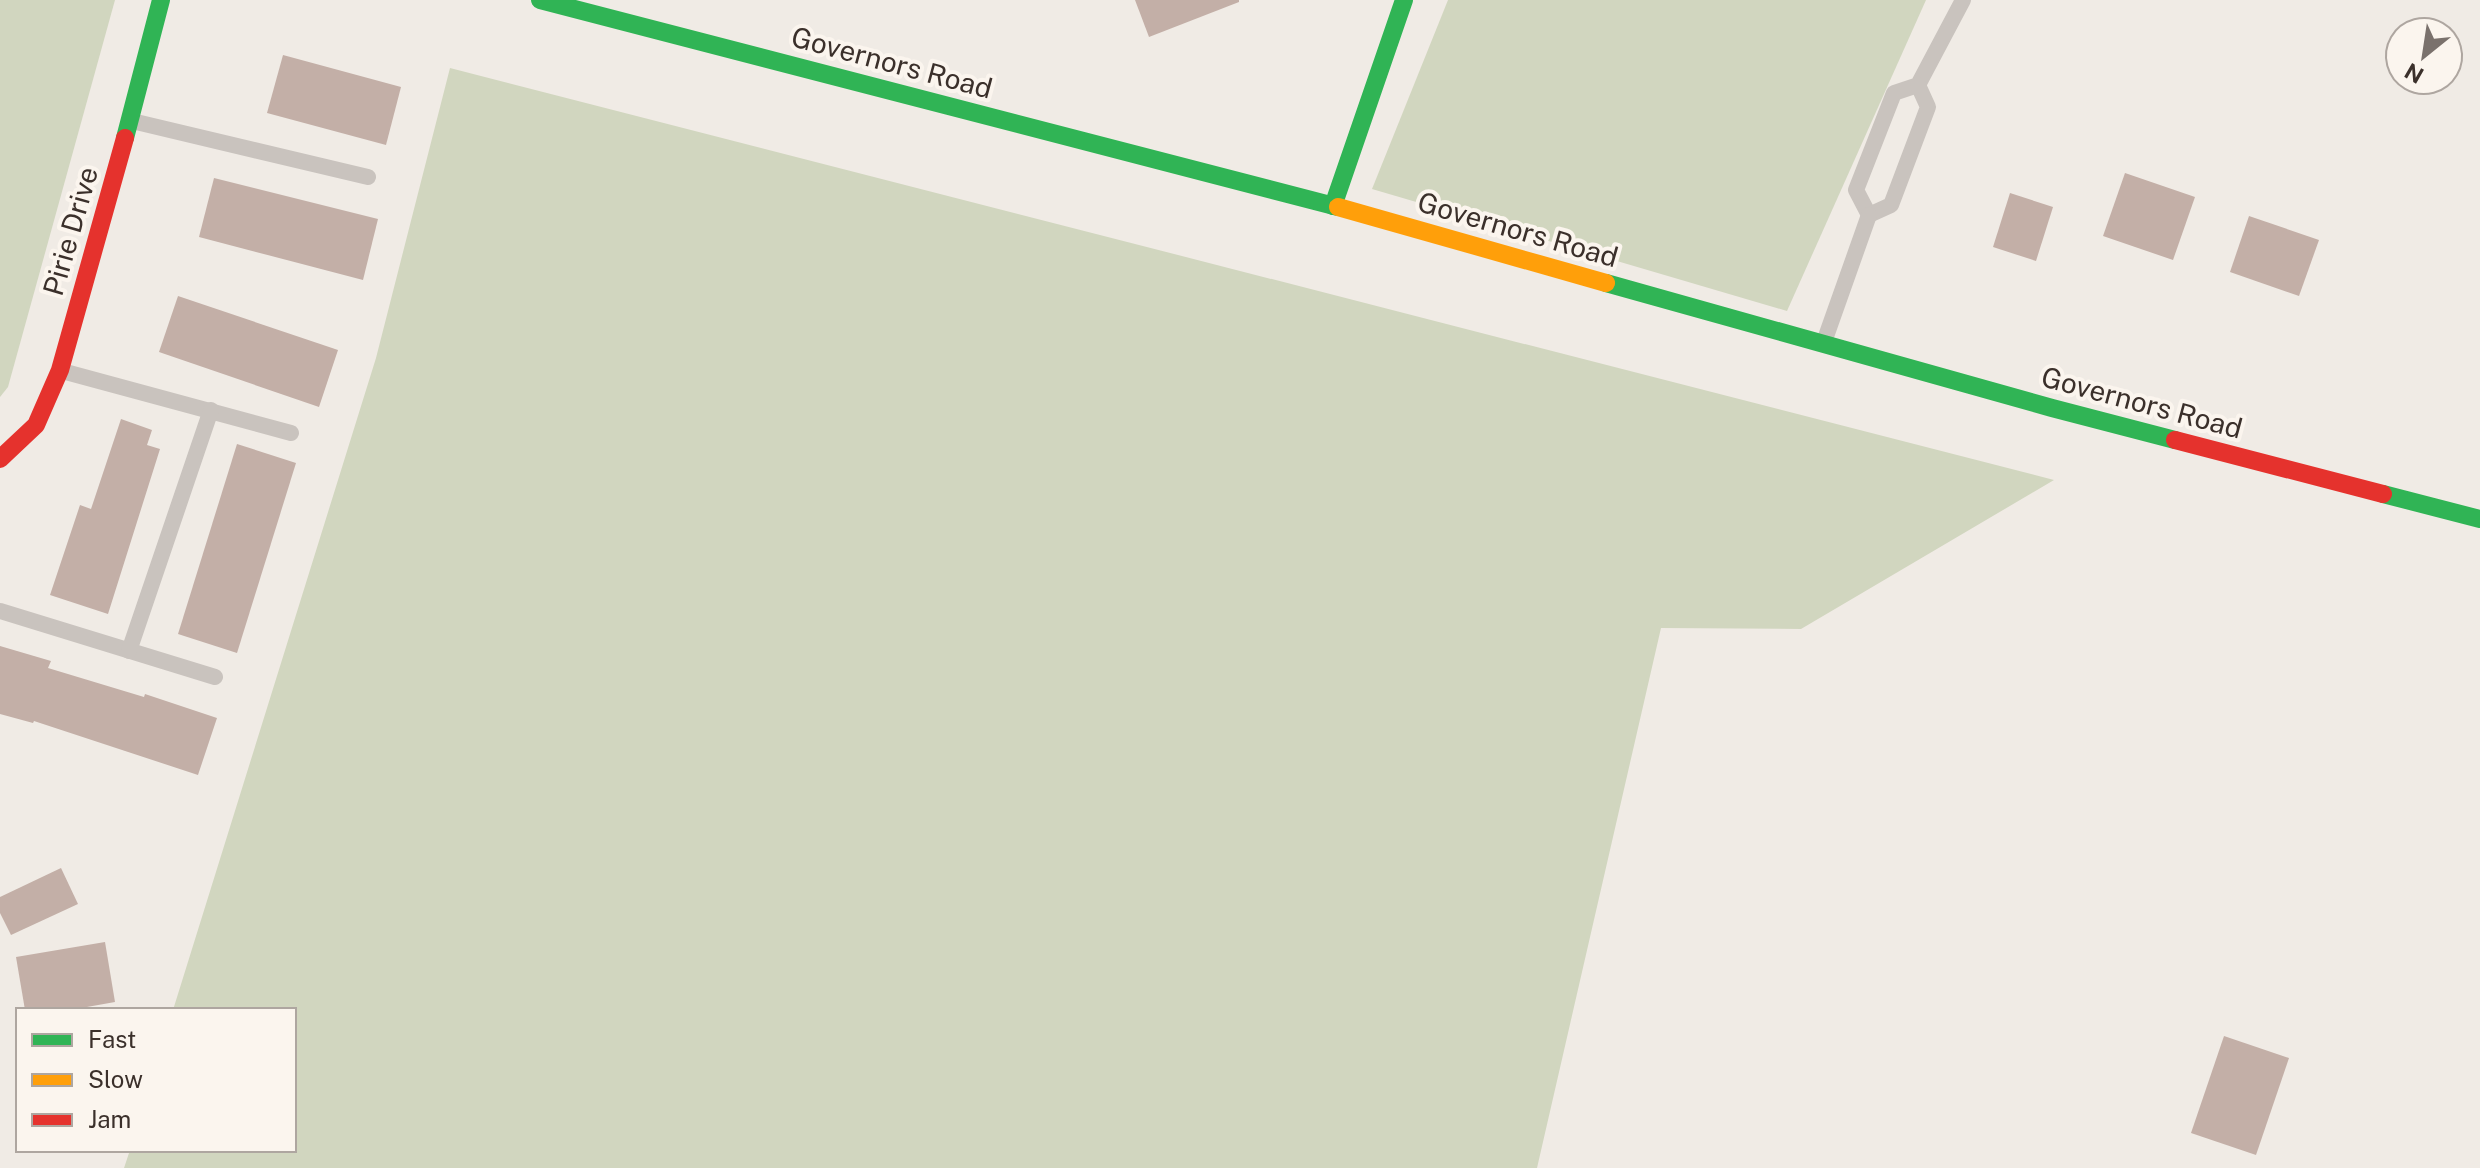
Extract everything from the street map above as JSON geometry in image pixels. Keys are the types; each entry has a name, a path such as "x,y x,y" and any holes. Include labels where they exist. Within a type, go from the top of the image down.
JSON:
{"main road":[{"name":"Pirie Drive","path":"0,459 36,425 60,370 161,0"},
{"name":"Governors Road","path":"540,0 1333,206 2052,408 2480,519"},
{"path":"1333,206 1404,0"}],"lane":[{"path":"1869,215 1856,190 1894,93 1918,85 1963,0"},
{"path":"1823,345 1869,215 1891,205 1928,107 1918,85"},
{"path":"130,121 368,177"},
{"path":"60,370 291,433"},
{"path":"129,651 211,410"},
{"path":"0,611 215,677"}],"green space":[{"path":"0,0 115,0 8,387 0,397"},
{"path":"1448,0 1926,0 1787,311 1372,189"},
{"path":"450,68 2054,480 1801,629 1661,628 1537,1168 124,1168 129,1152 296,1152 296,1008 174,1008 376,358"}],"building":[{"path":"1135,0 1239,0 1239,2 1149,37"},
{"path":"283,55 401,87 386,145 267,113"},
{"path":"2125,173 2195,197 2173,260 2103,236"},
{"path":"214,178 378,219 363,280 199,237"},
{"path":"2010,193 2053,207 2036,261 1993,247"},
{"path":"2249,216 2319,240 2299,296 2230,272"},
{"path":"178,296 338,350 319,407 159,352"},
{"path":"121,419 152,430 147,445 160,449 108,614 50,595 80,505 91,509"},
{"path":"237,444 296,463 237,653 178,634"},
{"path":"0,646 51,661 48,668 144,697 145,694 217,718 198,775 34,721 0,714"},
{"path":"61,868 78,904 11,935 0,913 0,897"},
{"path":"105,942 115,1002 81,1008 25,1008 16,957"},
{"path":"2224,1036 2289,1058 2256,1155 2191,1133"}],"traffic: fast":[{"path":"125,138 161,0"},
{"path":"540,0 1338,207"},
{"path":"1333,206 1404,0"},
{"path":"1606,283 2175,440"},
{"path":"2383,494 2480,519"}],"traffic: slow":[{"path":"1338,207 1606,283"}],"traffic: jam":[{"path":"0,459 36,425 60,370 125,138"},
{"path":"2175,440 2383,494"}]}
